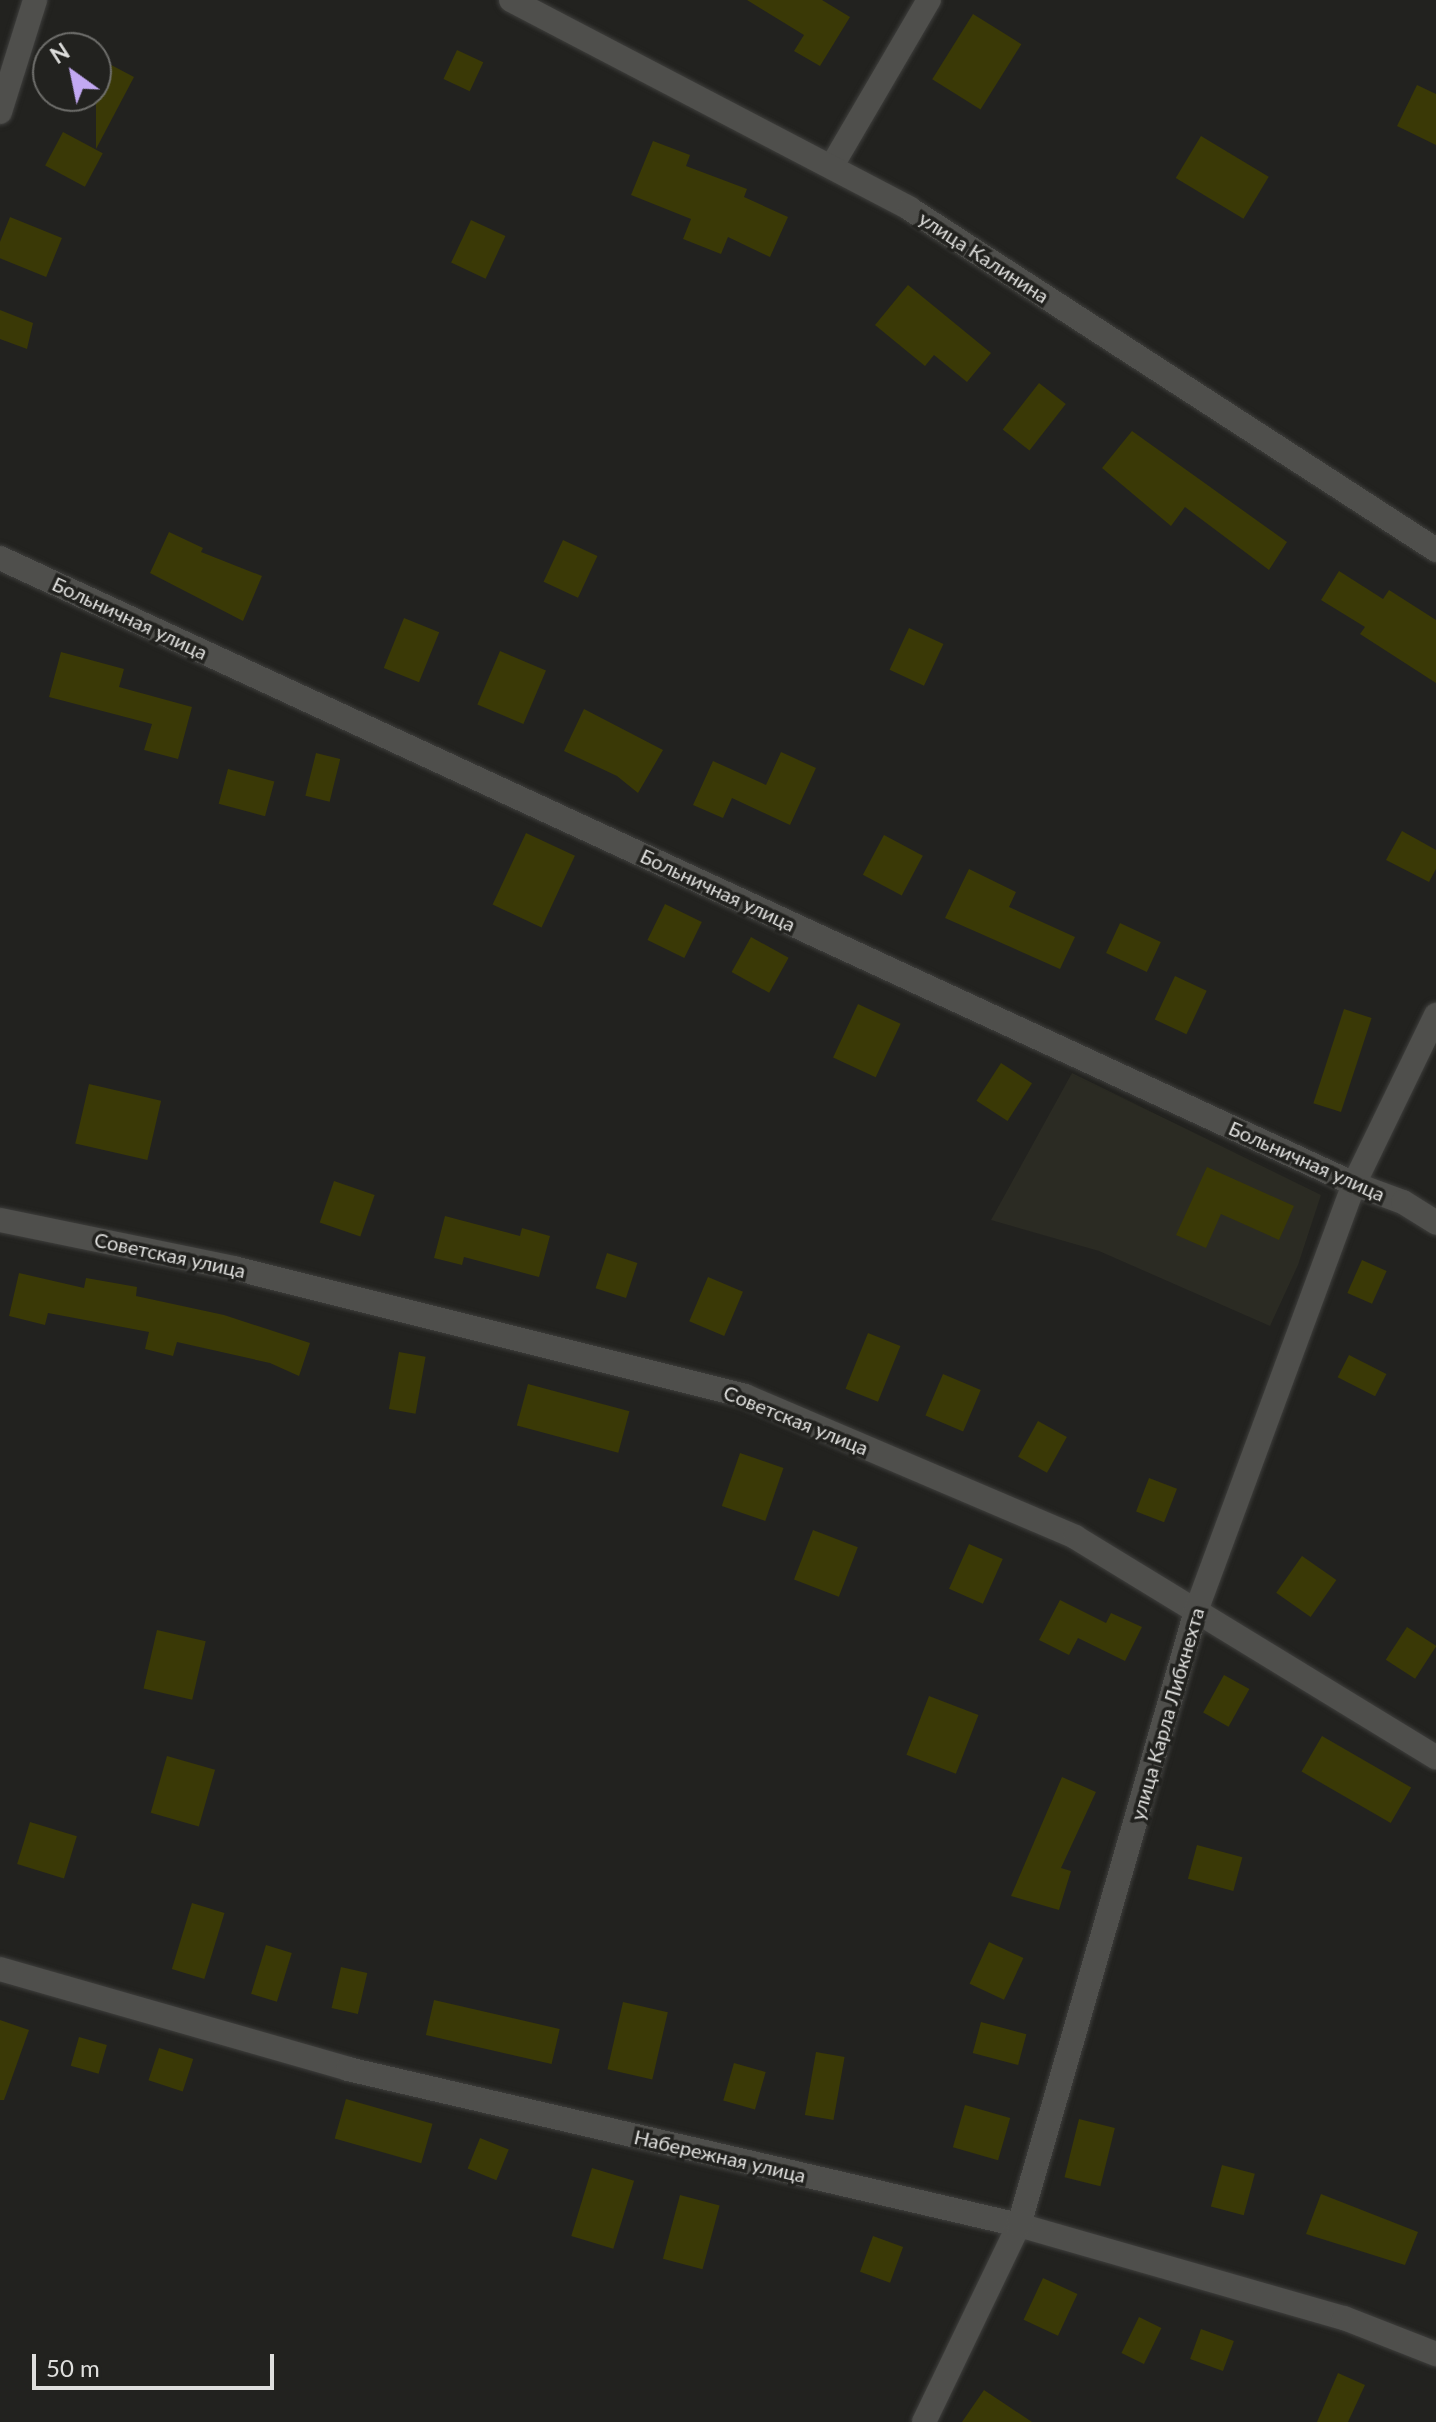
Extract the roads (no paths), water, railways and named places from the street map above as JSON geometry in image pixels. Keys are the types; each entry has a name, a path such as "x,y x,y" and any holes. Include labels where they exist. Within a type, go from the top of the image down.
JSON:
{"street":[{"path":"0,112 35,0"},
{"name":"улица Калинина","path":"511,0 833,164 1436,550"},
{"path":"833,164 929,0"},
{"name":"Больничная улица","path":"0,558 1354,1184 1403,1202 1436,1223"},
{"name":"улица Карла Либкнехта","path":"924,2422 1019,2225 1196,1611 1354,1184 1436,1015"},
{"name":"Советская улица","path":"0,1220 234,1268 745,1396 1075,1537 1436,1757"},
{"name":"Набережная улица","path":"0,1969 348,2069 1019,2225 1344,2318 1436,2354"}]}
